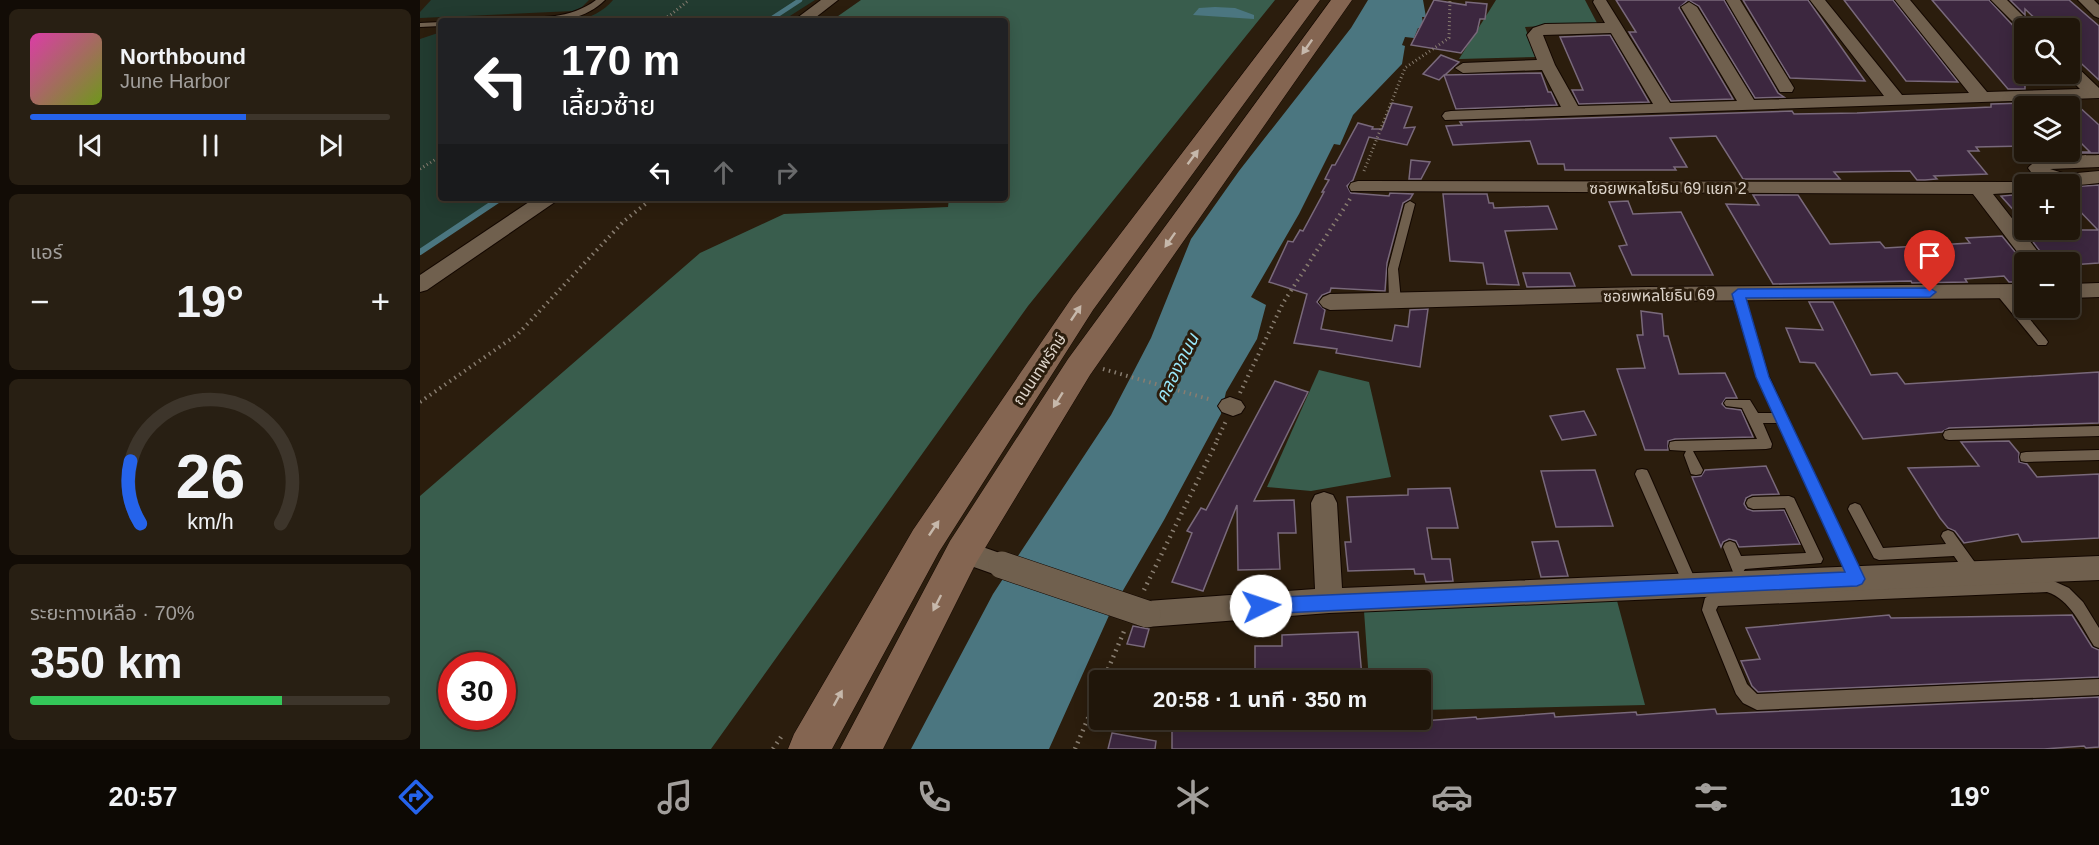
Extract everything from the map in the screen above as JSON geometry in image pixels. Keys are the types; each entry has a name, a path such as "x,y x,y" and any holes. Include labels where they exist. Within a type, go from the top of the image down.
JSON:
{"main road":[{"name":"ถนนเทพรักษ์","path":"861,749 963,552 1079,367 1323,5"},
{"name":"ถนนเทพรักษ์","path":"809,749 926,541 1083,303 1323,5"}],"street":[{"path":"805,18 831,0"},
{"path":"1732,0 1786,88"},
{"path":"1817,0 1896,99"},
{"path":"1902,0 1982,97"},
{"path":"1998,0 2017,18"},
{"path":"2085,0 2099,13"},
{"path":"1600,2 1664,108"},
{"path":"1689,7 1748,105"},
{"path":"1572,111 1547,64 1535,35 1538,31 1614,28"},
{"path":"1463,68 1547,64"},
{"path":"2080,78 2097,93"},
{"path":"1450,116 2097,93"},
{"path":"2099,160 2044,164 2037,168 2046,176 2057,180 2099,177"},
{"name":"ซอยพหลโยธิน 69 แยก 2","path":"1358,187 2014,188"},
{"path":"1978,188 2028,252"},
{"path":"420,285 544,201"},
{"path":"2080,291 2099,290"},
{"name":"ซอยพหลโยธิน 69","path":"1330,302 2014,291"},
{"path":"1324,503 1329,601"},
{"path":"963,552 1138,611 1691,586 1740,573 1869,585 1974,573 2099,568"}],"lane":[{"path":"539,18 568,16 593,7 601,0"},
{"path":"420,25 438,24"},
{"path":"1395,301 1393,269 1410,204"},
{"path":"2001,291 2042,342"},
{"path":"1738,294 1763,377 1869,585"},
{"path":"1675,446 1766,444 1746,403 1730,403"},
{"path":"1754,418 1782,418"},
{"path":"1949,435 2099,431"},
{"path":"1690,455 1696,470"},
{"path":"2026,457 2099,455"},
{"path":"1642,474 1691,586"},
{"path":"1730,548 1740,573 1816,559 1789,502 1753,503"},
{"path":"1855,509 1879,554 1958,550"},
{"path":"1948,536 1974,573"},
{"path":"2099,640 2068,595 2053,586 1869,585 1716,599 1710,603 1709,610 1744,693 1757,702 2099,687"}],"path":[{"path":"664,18 689,0"},
{"path":"1108,670 1138,611 1231,406 1283,303 1358,187 1405,68 1449,38 1450,0"},
{"path":"420,169 438,158"},
{"path":"420,402 518,334 624,221 648,201"},
{"path":"1115,373 1231,406"},
{"path":"1075,749 1089,716"}],"green space":[{"path":"431,0 589,0 582,7 573,11 420,18 420,12"},
{"path":"613,0 815,0 787,18 587,18 605,8"},
{"path":"861,0 1275,0 1028,306 711,749 420,749 420,496 700,253 784,214 948,207 949,201 1008,201 1008,18 835,18"},
{"path":"1496,0 1585,0 1597,23 1525,27 1536,57 1459,59"},
{"path":"438,33 438,201 497,201 420,250 420,39"},
{"path":"1319,370 1369,382 1391,477 1311,491 1267,487"},
{"path":"1616,597 1645,705 1431,710 1431,670 1368,670 1364,611"}],"water":[{"name":"คลองถนน","path":"1368,0 1423,0 1426,17 1422,17 1424,29 1418,28 1414,38 1405,37 1402,45 1405,46 1402,64 1353,115 1340,145 1334,144 1299,214 1251,297 1266,305 1257,339 1226,392 1221,414 1164,520 1111,611 1049,749 911,749 993,594 1111,415 1151,338 1191,239 1239,171 1351,28"},
{"path":"1199,8 1235,8 1254,15 1254,19 1193,15"}],"building":[{"path":"1434,0 1466,5 1466,2 1487,4 1485,19 1480,19 1477,32 1461,53 1411,45"},
{"path":"1616,0 1688,0 1679,8 1733,99 1671,101 1629,32 1636,32"},
{"path":"1688,0 1724,0 1778,93 1784,97 1755,98 1699,6"},
{"path":"1743,0 1808,0 1865,81 1790,78"},
{"path":"1844,0 1893,0 1958,82 1906,81"},
{"path":"1932,0 1989,0 2014,27 2014,84 2025,84 2025,89 2008,89"},
{"path":"2010,0 2069,0 2099,26 2099,80 2080,62 2080,18 2034,18 2025,9 2025,15"},
{"path":"1610,35 1649,102 1579,104 1572,90 1583,90 1560,37"},
{"path":"1441,55 1459,62 1445,75 1541,73 1548,92 1551,92 1557,105 1456,109 1444,75 1439,80 1423,74"},
{"path":"1392,103 1412,107 1404,128 1415,127 1407,145 1369,137 1353,180 1347,186 1351,193 1389,196 1390,193 1413,194 1403,203 1387,263 1385,291 1331,288 1330,292 1322,295 1317,302 1325,310 1321,329 1392,341 1395,325 1408,327 1410,310 1428,309 1420,367 1336,353 1337,349 1294,343 1307,294 1269,282 1288,241 1293,242 1300,230 1303,231 1324,192 1322,192 1329,180 1325,179 1332,165 1335,165 1358,123 1373,127 1372,129 1382,129"},
{"path":"2014,103 2014,146 1976,147 1979,151 1968,151 1987,174 1934,176 1937,179 1925,180 1917,180 1910,171 1834,172 1840,179 1743,179 1716,136 1670,138 1687,167 1674,167 1676,170 1565,170 1564,164 1538,164 1530,141 1453,145 1446,126 1462,125 1460,122 1792,111 1794,114 1857,113 1991,107 1991,104"},
{"path":"2080,108 2099,125 2099,153 2080,153 2090,152 2080,142"},
{"path":"1411,160 1430,162 1421,179 1409,179"},
{"path":"2099,185 2099,263 2080,264 2080,252 2041,252 2032,240 2080,240 2080,230 2098,230 2080,211 2080,186"},
{"path":"1443,194 1487,194 1489,203 1493,203 1494,208 1548,206 1557,229 1505,231 1519,285 1487,284 1483,263 1450,261"},
{"path":"1753,195 1798,195 1830,244 1880,242 1885,248 1970,243 1966,238 2002,236 2015,252 2014,282 2009,282 2004,276 1965,279 1967,282 1773,284 1726,204 1759,205"},
{"path":"2014,195 2014,211 2001,196"},
{"path":"1628,201 1633,214 1681,212 1713,275 1632,275 1619,246 1627,245 1609,202"},
{"path":"1523,273 1570,273 1575,286 1527,287"},
{"path":"1809,302 1833,302 1871,375 1897,373 1905,384 2099,372 2099,423 1949,428 1942,432 1863,439 1815,363 1800,362 1786,328 1823,330"},
{"path":"1641,311 1662,314 1664,336 1668,336 1679,374 1725,373 1737,398 1726,398 1722,404 1726,408 1741,410 1753,437 1675,439 1668,441 1668,450 1645,450 1617,369 1645,368 1637,335 1643,335"},
{"path":"1275,381 1308,392 1254,501 1294,500 1296,533 1278,533 1280,569 1238,570 1237,505 1203,591 1172,582 1192,533 1187,531 1201,508 1206,510"},
{"path":"1584,411 1596,435 1562,440 1550,416"},
{"path":"2009,441 2019,453 2019,462 2027,464 2037,477 2099,474 2099,538 2022,542 2018,534 1964,543 1955,531 1948,528 1940,518 1908,468 1979,466 1961,442"},
{"path":"1766,466 1779,494 1752,495 1746,498 1744,504 1747,509 1753,511 1784,510 1800,544 1739,547 1736,541 1729,539 1723,542 1721,547 1692,477 1701,476 1705,470"},
{"path":"1595,470 1613,526 1556,527 1541,471"},
{"path":"1450,488 1458,528 1427,528 1432,559 1450,559 1453,581 1426,582 1424,574 1415,574 1414,569 1348,571 1345,542 1351,542 1347,497 1408,495 1408,489"},
{"path":"1558,541 1568,576 1541,577 1532,542"},
{"path":"1889,615 1891,618 2072,615 2092,647 2099,650 2099,677 1758,692 1752,686 1741,661 1760,659 1746,628"},
{"path":"1133,626 1149,629 1144,647 1127,644"},
{"path":"1358,632 1361,670 1255,670 1255,646 1282,646 1282,635"},
{"path":"2099,697 2099,747 2044,749 1172,749 1172,731 1431,730 1431,720 1476,717 1477,719 1554,713 1555,717 1636,712 1637,715 1715,709 1717,714"},
{"path":"1112,733 1156,741 1155,749 1108,749"}],"waterway":[{"path":"773,18 800,0"},
{"path":"420,252 496,201"}],"route":[{"path":"1261,606 1352,600 1857,579 1763,377 1738,294 1930,292"}]}
